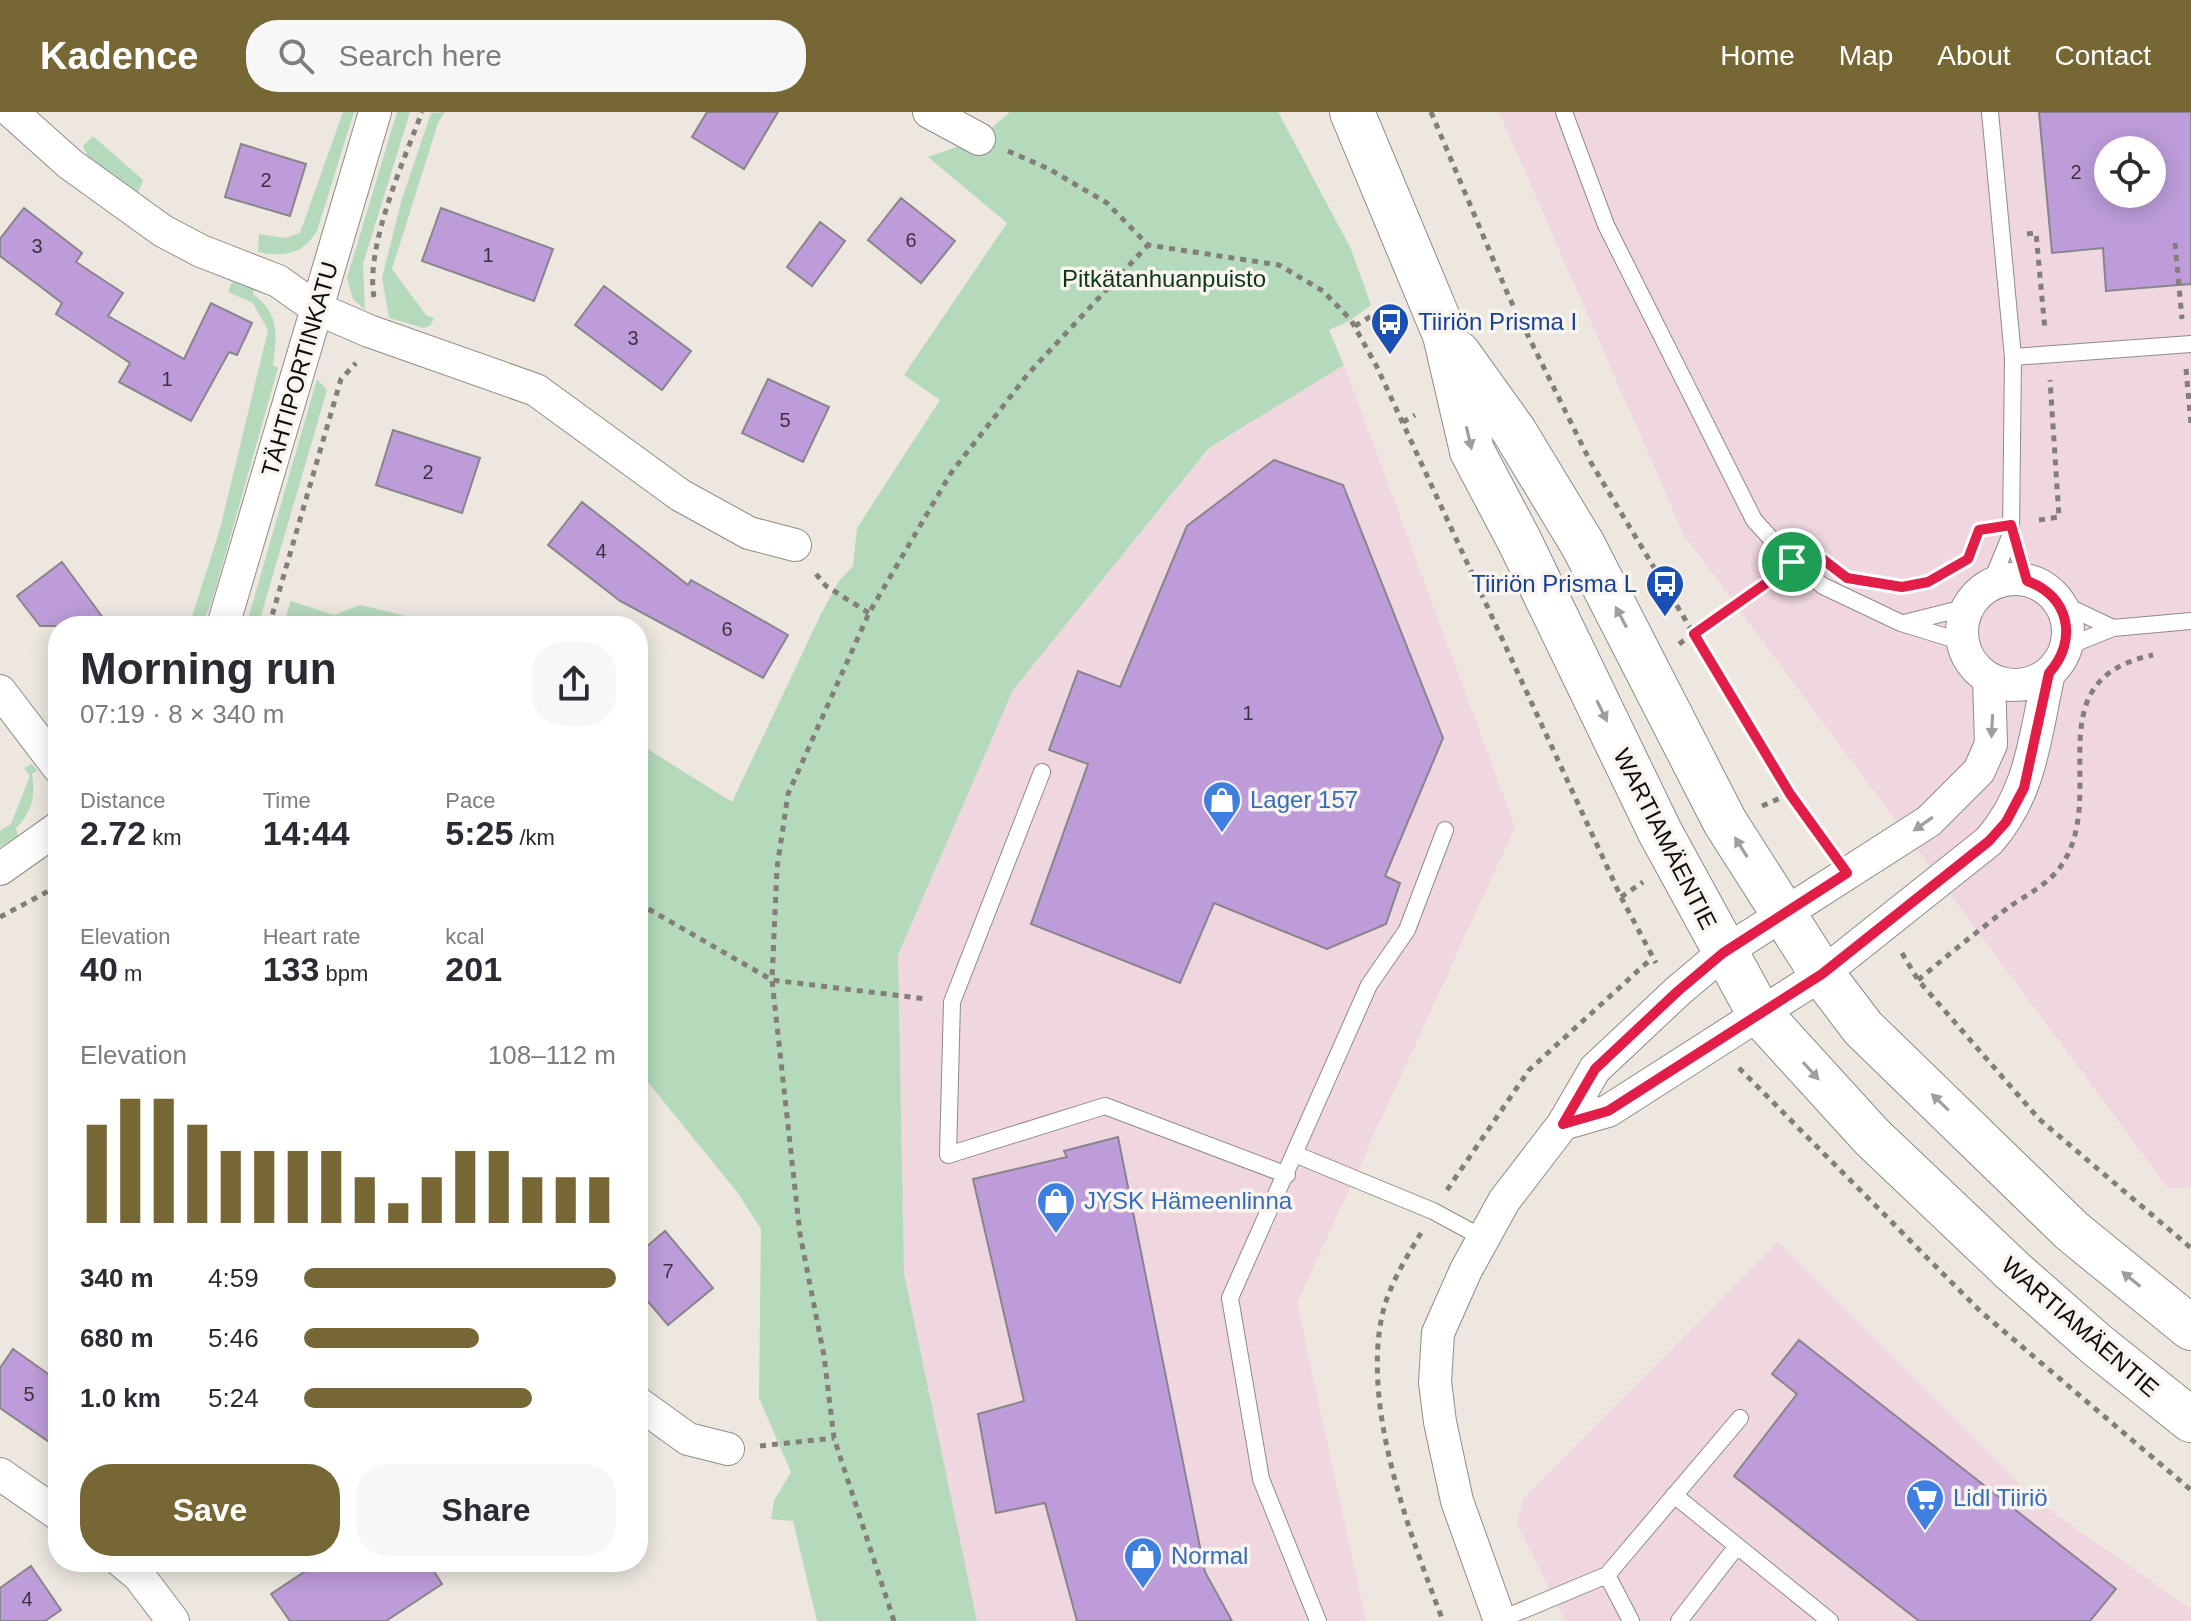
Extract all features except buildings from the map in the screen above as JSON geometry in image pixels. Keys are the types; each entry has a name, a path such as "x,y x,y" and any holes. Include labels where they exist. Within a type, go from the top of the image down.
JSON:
{"main road":[{"name":"WARTIAMÄENTIE","path":"1352,112 1445,335 1472,451 1723,953 1759,1013 1872,1137 2013,1271 2097,1345 2191,1420"},
{"name":"WARTIAMÄENTIE","path":"1445,335 1514,431 1583,545 1725,822 1822,974 1863,1028 2072,1231 2191,1328"}],"street":[{"path":"12,112 70,164 153,224 201,251 278,281 316,308 369,331 536,390 680,495 749,533 795,545"},
{"name":"TÄHTIPORTINKATU","path":"226,616 375,112"},
{"path":"929,112 979,139"},
{"path":"1563,1124 1608,1111 1822,974 1959,869 2006,822 2024,788 2049,673 2066,647 2068,631 2058,602 2039,585 2027,581 2002,581 1979,596 1963,624 1963,642 1968,657 1989,679 2020,685 2049,673"},
{"path":"1498,1621 1457,1501 1435,1382 1438,1333 1483,1238 1504,1201 1563,1124 1595,1069 1723,953 1929,821 1979,771 1991,744 1989,679"},
{"path":"0,691 48,754"},
{"path":"0,869 48,835"},
{"path":"648,1410 688,1439 728,1449"},
{"path":"0,1474 48,1507"},
{"path":"134,1572 173,1621"}],"lane":[{"path":"1564,112 1606,225 1754,520 1792,562 1823,586 1901,623 1963,642"},
{"path":"1990,112 2013,357 2011,529 2027,581"},
{"path":"2013,357 2191,344"},
{"path":"1901,623 1979,596 2011,529"},
{"path":"2058,602 2113,628"},
{"path":"2066,647 2113,628 2191,621"},
{"path":"1042,772 952,1002 948,1155 1105,1106 1287,1175"},
{"path":"1318,1621 1261,1479 1230,1298 1297,1155 1369,985 1407,930 1445,830"},
{"path":"1297,1155 1433,1211 1483,1238"},
{"path":"1498,1621 1607,1575 1740,1418"},
{"path":"1674,1495 1826,1620"},
{"path":"1679,1621 1737,1546"},
{"path":"1607,1575 1631,1621"}],"path":[{"path":"272,616 341,379 360,358 376,308 371,277 394,186 422,112"},
{"path":"1431,112 1509,297 1590,461 1790,794 1847,873"},
{"path":"1880,584 1902,587 1928,582 1968,559 1979,530 2011,529 2059,517 2036,233 2002,237"},
{"path":"894,1621 834,1438 824,1356 800,1234 772,980 777,868 788,794 869,613 927,510 989,422 1148,245"},
{"path":"1355,326 1373,315"},
{"path":"1403,422 1415,415"},
{"path":"795,545 826,586 869,613"},
{"path":"1679,644 1792,562"},
{"path":"1647,586 1660,577"},
{"path":"1918,980 2060,870 2077,839 2081,813 2079,724 2088,691 2111,672 2162,653"},
{"path":"0,917 48,891"},
{"path":"648,909 772,980 952,1002"},
{"path":"1886,927 1918,980 2039,1119 2191,1248"},
{"path":"728,1449 834,1438"}],"shaded area":[{"path":"1499,112 2191,112 2191,1187 2168,1188 1684,535"},
{"path":"1344,365 1515,827 1297,1303 1366,1621 977,1621 904,1273 898,955 1013,690 1210,448"},
{"path":"1778,1242 2038,1502 2191,1609 2191,1621 1565,1621 1517,1525 1523,1499"}],"green space":[{"path":"343,112 354,112 317,231 299,250 284,254 258,252 259,234 285,238 300,233"},
{"path":"397,112 410,112 363,264 365,310 353,299 347,278"},
{"path":"445,112 438,123 392,269 426,315 434,318 431,325 424,328 389,318 382,278 401,202 431,113"},
{"name":"Pitkätanhuanpuisto","path":"1010,112 1278,112 1351,249 1371,305 1351,320 1329,330 1344,365 1209,448 1013,690 898,955 904,1273 977,1621 817,1621 793,1521 771,1519 774,1501 791,1472 759,1398 761,1229 737,1192 648,1082 648,749 732,802 821,614 839,581 853,566 857,528 940,400 904,375 1007,223 928,157 979,139"},
{"path":"93,136 143,180 138,193 89,160 83,146"},
{"path":"232,282 254,290 253,294 268,309 276,334 273,365 278,368 213,598 206,616 192,616 220,529 268,330 253,303 228,292"},
{"path":"317,379 327,390 261,616 249,616"},
{"path":"291,601 334,615 360,605 407,616 286,616"},
{"path":"32,764 37,771 32,774 33,797 29,810 16,828 18,836 0,847 0,831 11,824 30,776 24,768"}],"place":[{"name":"Tiiriön Prisma I","path":"1390,356"},
{"name":"Tiiriön Prisma L","path":"1665,618"},
{"name":"Lager 157","path":"1222,834"},
{"name":"JYSK Hämeenlinna","path":"1056,1235"},
{"name":"Lidl Tiiriö","path":"1925,1532"},
{"name":"Normal","path":"1143,1590"}],"route":[{"path":"2011,525 2011,534 2027,581 2039,585 2058,602 2068,631 2060,661 2049,673 2024,788 2006,822 1959,869 1822,974 1716,1039 1608,1111 1563,1124 1595,1069 1678,991 1723,953 1847,873 1790,794 1694,634 1792,562 1812,551 1847,578 1902,587 1928,582 1968,559 1979,530 2011,525"}]}
